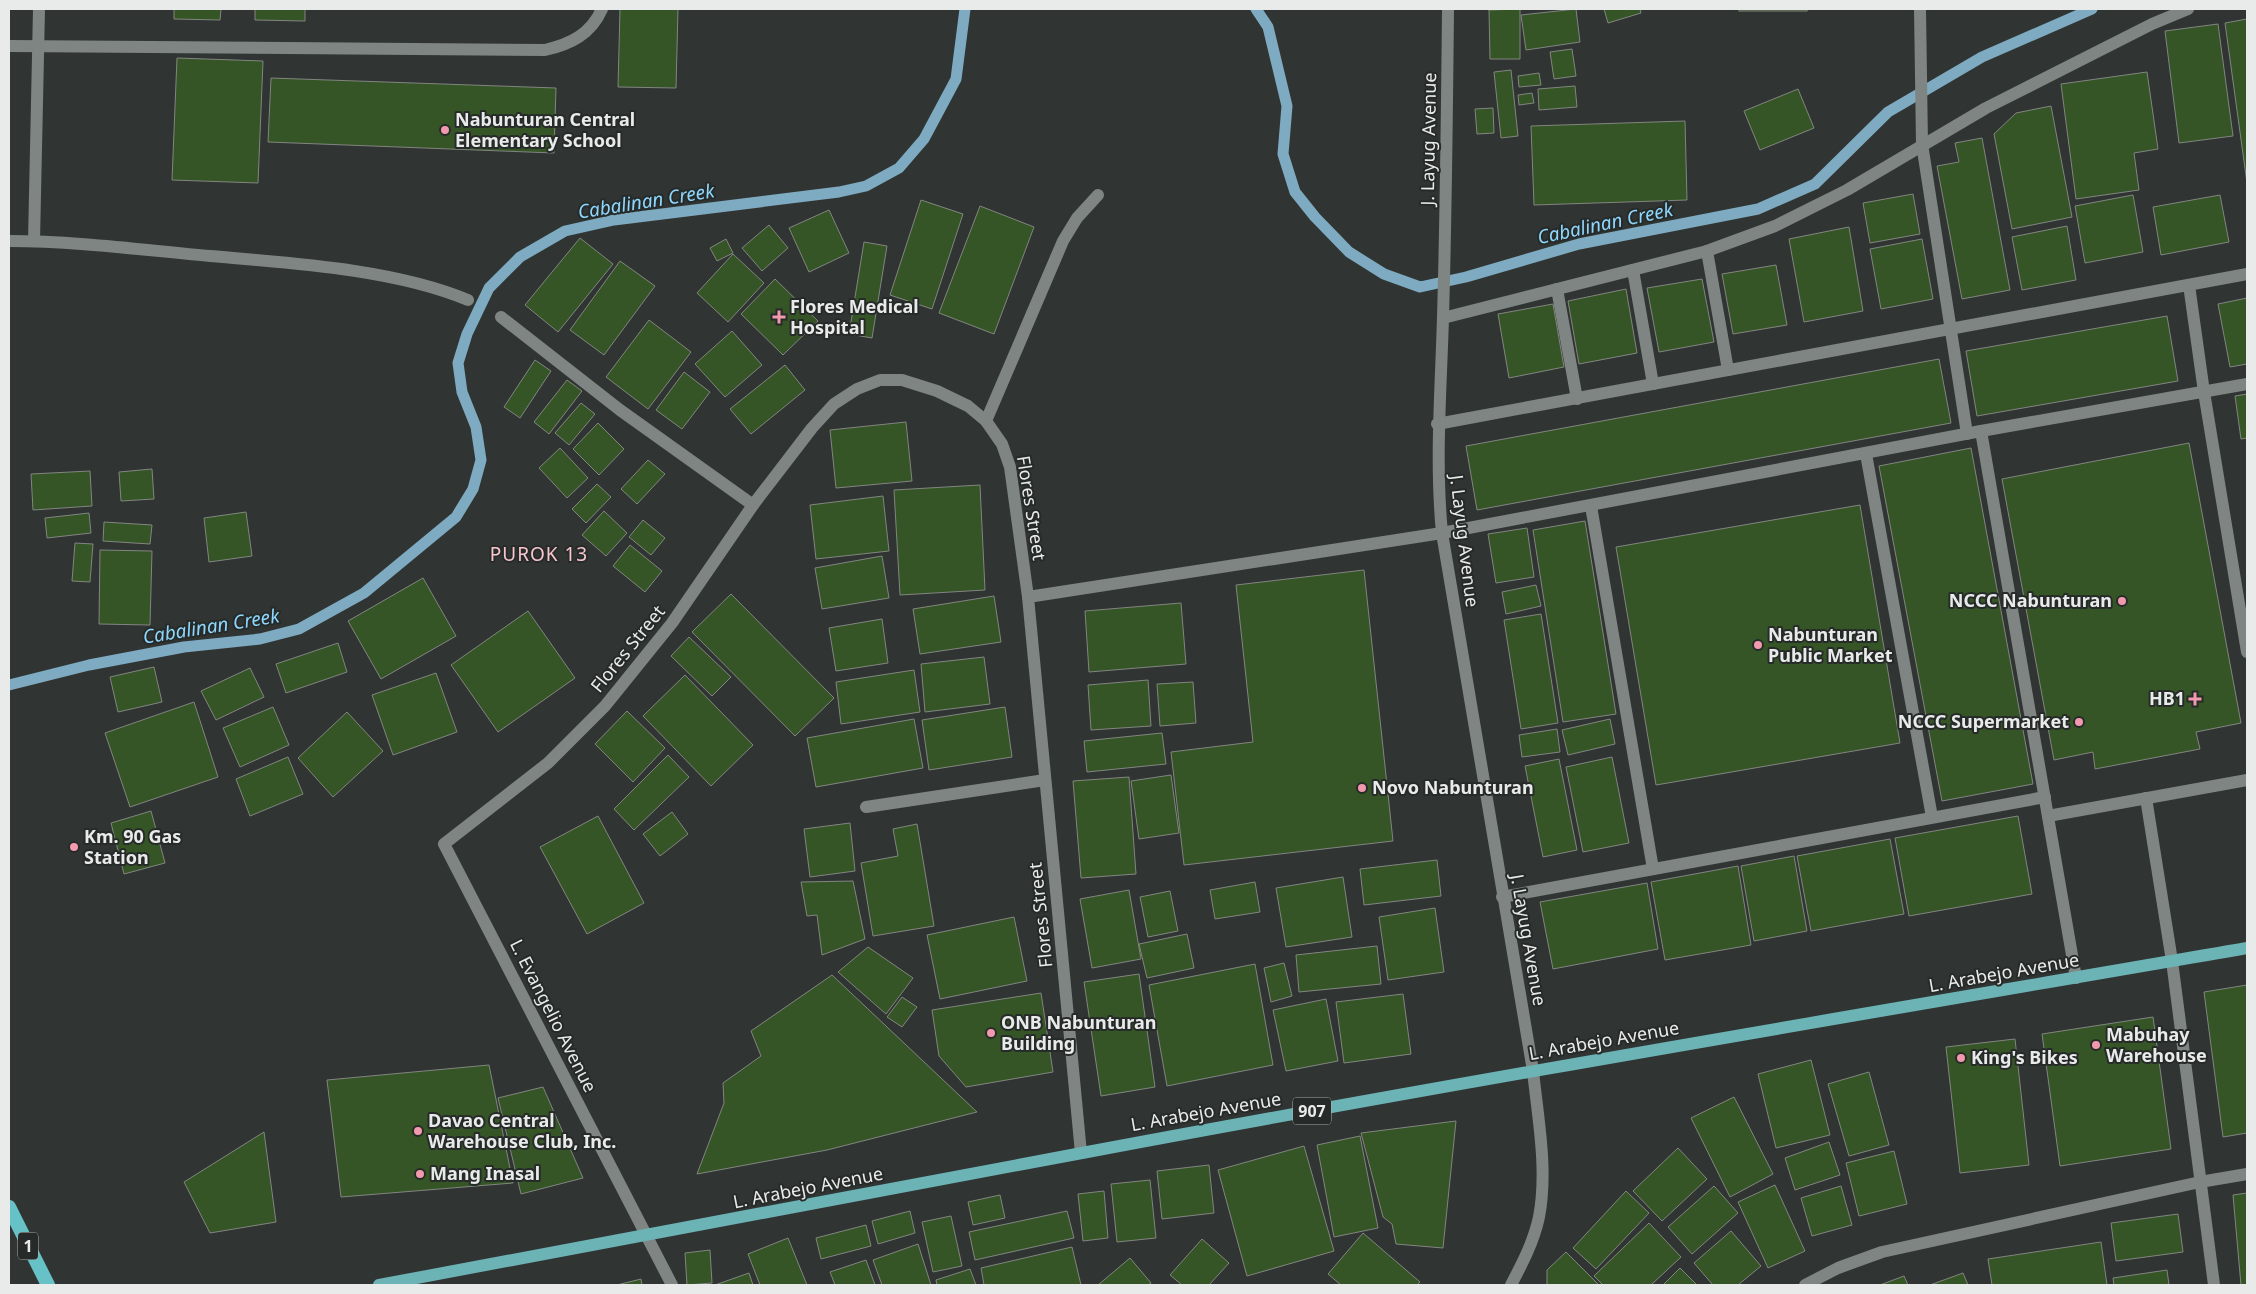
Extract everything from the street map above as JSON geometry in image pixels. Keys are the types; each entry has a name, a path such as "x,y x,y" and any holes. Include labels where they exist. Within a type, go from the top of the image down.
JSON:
{"highway":[{"name":"1","path":"9,1207 48,1285"}],"main road":[{"name":"L. Arabejo Avenue","path":"379,1285 647,1237 1081,1153 1533,1071 2247,948"}],"street":[{"path":"34,241 39,9"},
{"path":"9,46 545,50 562,46 584,35 598,19 602,9"},
{"name":"J. Layug Avenue","path":"1448,9 1443,318 1438,424 1439,499 1442,533 1502,897 1533,1071 1543,1176 1538,1218 1523,1262 1511,1285"},
{"path":"1920,9 1922,144 1967,434"},
{"path":"1443,318 1707,251 1775,226 1874,174 1922,144 2059,70 2152,24 2188,9"},
{"path":"986,421 1062,241 1077,218 1098,196"},
{"path":"9,241 34,241 326,268 414,282 468,300"},
{"path":"1707,251 1728,370"},
{"path":"1632,270 1653,384"},
{"path":"1438,424 2247,274"},
{"path":"2189,285 2204,392 2247,652"},
{"path":"1557,289 1577,399"},
{"path":"501,318 627,416 753,505"},
{"name":"Flores Street","path":"444,844 548,763 605,706 672,623 753,505 812,428 834,404 857,389 880,380 902,380 937,391 968,406 986,421 1002,444 1010,467 1028,597 1081,1153"},
{"path":"1028,597 1442,533 1982,431 2247,384"},
{"path":"1982,431 2076,978"},
{"path":"1866,454 1932,817"},
{"path":"1591,506 1652,869"},
{"path":"866,807 1045,780"},
{"path":"2048,816 2247,780"},
{"path":"1502,897 2045,797"},
{"path":"2146,798 2172,961 2214,1285"},
{"name":"L. Evangelio Avenue","path":"444,844 672,1285"},
{"path":"1805,1285 1838,1268 1882,1252 2200,1182 2247,1174"}],"building":[{"path":"174,9 221,9 220,20 174,19"},
{"path":"255,9 305,9 305,21 255,20"},
{"path":"620,9 678,9 676,88 618,87"},
{"path":"1520,9 1520,59 1490,59 1489,10"},
{"path":"1576,9 1580,42 1526,50 1521,15"},
{"path":"1604,9 1640,9 1641,13 1608,23"},
{"path":"1739,9 1807,9 1807,11 1739,11"},
{"path":"2247,19 2247,183 2225,23"},
{"path":"2218,24 2233,136 2179,143 2165,31"},
{"path":"1572,49 1576,76 1554,79 1550,52"},
{"path":"177,58 263,61 258,183 172,180"},
{"path":"1511,70 1518,136 1501,138 1494,72"},
{"path":"2147,72 2158,149 2134,153 2139,190 2076,199 2061,84"},
{"path":"1539,73 1541,85 1519,87 1518,76"},
{"path":"271,78 556,88 554,153 268,142"},
{"path":"1575,86 1577,107 1539,110 1538,89"},
{"path":"1798,89 1814,128 1760,150 1744,111"},
{"path":"1532,93 1534,103 1519,105 1518,95"},
{"path":"2051,106 2072,217 2012,229 1994,134 2016,113"},
{"path":"1493,108 1494,133 1477,134 1475,109"},
{"path":"1685,121 1687,200 1534,205 1531,126"},
{"path":"1982,138 2010,290 1962,299 1937,166 1959,162 1955,143"},
{"path":"1913,194 1920,234 1870,243 1863,203"},
{"path":"2133,195 2143,252 2085,263 2075,206"},
{"path":"2220,195 2229,242 2161,255 2153,207"},
{"path":"921,200 963,214 932,309 890,295"},
{"path":"980,206 1034,227 994,334 939,313"},
{"path":"829,210 849,253 809,272 789,228"},
{"path":"769,225 788,248 762,271 742,248"},
{"path":"2067,226 2076,280 2022,290 2012,237"},
{"path":"1849,227 1863,311 1804,322 1789,239"},
{"path":"580,238 613,264 558,332 525,305"},
{"path":"726,239 733,253 717,261 710,248"},
{"path":"1922,239 1933,299 1881,309 1870,249"},
{"path":"864,242 887,246 872,338 849,334"},
{"path":"733,254 764,283 728,322 697,293"},
{"path":"620,261 655,286 604,355 570,330"},
{"path":"1776,265 1787,325 1733,334 1722,274"},
{"name":"Flores Medical Hospital","path":"775,279 818,321 783,355 741,314"},
{"path":"1702,279 1714,342 1659,352 1647,288"},
{"path":"1626,289 1637,353 1579,364 1568,301"},
{"path":"2247,298 2247,364 2230,367 2218,304"},
{"path":"1553,304 1564,367 1509,378 1498,314"},
{"path":"2167,316 2178,381 1977,416 1966,351"},
{"path":"649,320 691,352 648,409 606,377"},
{"path":"732,331 762,365 725,397 695,364"},
{"path":"1939,359 1951,423 1477,510 1466,446"},
{"path":"535,360 551,371 520,418 504,407"},
{"path":"785,365 805,390 751,434 730,409"},
{"path":"684,372 710,392 682,429 656,410"},
{"path":"567,380 582,391 549,434 534,422"},
{"path":"2247,394 2247,438 2241,439 2235,396"},
{"path":"581,403 595,414 569,445 555,433"},
{"path":"906,422 912,481 836,488 830,430"},
{"path":"598,423 624,449 599,475 573,449"},
{"name":"NCCC Nabunturan","path":"2189,443 2241,723 2196,732 2200,749 2095,769 2093,752 2054,760 2002,479"},
{"path":"560,448 588,478 567,498 539,468"},
{"path":"1971,448 2033,784 1942,801 1879,466"},
{"path":"648,460 665,474 637,504 621,489"},
{"path":"152,469 154,499 121,501 119,472"},
{"path":"90,471 92,506 33,510 31,474"},
{"path":"597,484 611,497 586,523 572,509"},
{"path":"980,485 985,590 900,595 894,490"},
{"path":"883,496 889,551 816,559 810,505"},
{"name":"Nabunturan Public Market","path":"1860,505 1900,743 1656,785 1616,547"},
{"path":"604,511 627,533 606,556 582,535"},
{"path":"246,512 252,556 209,562 204,518"},
{"path":"89,513 91,533 47,538 45,518"},
{"path":"643,520 665,538 651,555 629,537"},
{"path":"1585,521 1616,714 1563,722 1533,530"},
{"path":"104,522 152,525 150,544 103,541"},
{"path":"1527,528 1534,577 1496,583 1488,534"},
{"path":"75,543 93,544 90,582 72,581"},
{"path":"630,545 662,571 645,592 613,566"},
{"path":"100,550 152,551 150,625 99,624"},
{"path":"882,556 889,598 822,609 815,568"},
{"path":"1364,570 1393,841 1184,865 1171,752 1253,742 1236,585"},
{"path":"423,578 456,636 381,679 348,621"},
{"path":"1536,585 1541,606 1506,614 1502,592"},
{"path":"731,594 834,698 795,736 692,632"},
{"path":"994,596 1001,642 920,654 913,609"},
{"path":"1181,603 1186,664 1089,672 1085,611"},
{"path":"528,611 575,678 498,732 451,665"},
{"path":"1541,614 1558,723 1521,729 1504,620"},
{"path":"882,619 888,663 836,671 829,628"},
{"path":"689,637 731,677 712,696 671,656"},
{"path":"338,643 347,672 286,693 276,664"},
{"path":"984,657 990,704 925,712 921,664"},
{"path":"154,667 162,702 118,712 110,677"},
{"path":"250,668 264,697 216,720 201,691"},
{"path":"914,670 920,712 841,724 836,682"},
{"path":"436,673 457,732 393,755 372,695"},
{"path":"685,675 753,745 711,786 643,716"},
{"path":"1148,680 1151,726 1091,730 1088,685"},
{"path":"1193,682 1196,723 1160,726 1157,684"},
{"path":"194,702 218,777 130,807 105,733"},
{"path":"273,707 289,745 240,767 223,728"},
{"path":"1005,707 1012,757 929,770 922,720"},
{"path":"627,711 665,748 633,782 595,744"},
{"path":"347,712 383,751 333,797 298,758"},
{"path":"914,719 923,768 816,787 807,738"},
{"path":"1610,719 1615,744 1568,755 1562,730"},
{"path":"1557,729 1560,752 1522,757 1519,735"},
{"path":"1162,733 1166,764 1087,772 1084,741"},
{"path":"668,755 689,777 634,830 614,809"},
{"path":"288,757 303,794 250,816 236,779"},
{"path":"1612,757 1629,843 1583,852 1566,767"},
{"path":"1559,759 1577,850 1543,857 1525,766"},
{"path":"1171,775 1179,833 1139,839 1131,781"},
{"path":"1129,777 1136,874 1081,878 1073,781"},
{"path":"151,811 165,863 124,874 111,823"},
{"path":"672,812 688,834 660,856 643,834"},
{"path":"598,816 644,903 587,934 540,847"},
{"path":"2018,816 2032,894 1909,916 1895,838"},
{"path":"850,823 855,871 810,877 804,829"},
{"path":"917,824 934,926 873,936 861,863 898,856 893,829"},
{"path":"1890,839 1904,914 1811,931 1797,856"},
{"path":"1794,856 1807,931 1754,941 1741,866"},
{"path":"1437,860 1441,896 1364,905 1360,869"},
{"path":"1738,866 1751,945 1665,960 1651,882"},
{"path":"1343,877 1352,937 1286,947 1276,888"},
{"path":"853,881 865,939 822,955 817,915 807,916 801,882"},
{"path":"1255,882 1260,912 1215,919 1210,890"},
{"path":"1647,883 1658,949 1553,969 1540,902"},
{"path":"1129,890 1141,959 1092,968 1080,899"},
{"path":"1170,891 1178,931 1148,937 1140,897"},
{"path":"1435,908 1444,972 1388,980 1379,917"},
{"path":"1014,917 1027,981 940,999 927,935"},
{"path":"1187,934 1194,968 1147,978 1139,944"},
{"path":"1377,946 1381,984 1299,992 1296,955"},
{"path":"868,947 913,978 886,1014 838,972"},
{"path":"1284,963 1292,996 1271,1002 1264,968"},
{"path":"1255,964 1273,1065 1167,1086 1149,985"},
{"path":"1139,974 1155,1087 1101,1096 1084,982"},
{"path":"832,975 977,1112 827,1150 697,1174 724,1103 723,1083 761,1056 751,1031"},
{"path":"2247,985 2247,1133 2223,1137 2204,992"},
{"name":"ONB Nabunturan Building","path":"1041,993 1053,1072 966,1087 939,1056 932,1010"},
{"path":"1403,994 1411,1054 1344,1063 1336,1002"},
{"path":"902,997 917,1007 902,1027 887,1017"},
{"path":"1326,999 1338,1061 1286,1071 1273,1010"},
{"path":"2153,1017 2171,1149 2060,1166 2042,1034"},
{"path":"2015,1039 2029,1165 1960,1173 1946,1047"},
{"path":"1811,1060 1830,1135 1776,1148 1758,1074"},
{"name":"Davao Central Warehouse Club, Inc.","path":"489,1065 513,1183 341,1197 327,1080"},
{"path":"1869,1072 1889,1145 1849,1156 1828,1084"},
{"path":"543,1087 583,1178 521,1194 498,1098"},
{"path":"1734,1097 1773,1174 1730,1197 1691,1118"},
{"path":"1456,1121 1443,1248 1396,1244 1392,1224 1383,1217 1361,1133"},
{"path":"264,1132 276,1222 210,1233 184,1182"},
{"path":"1360,1136 1378,1228 1334,1237 1317,1145"},
{"path":"1829,1142 1840,1175 1795,1190 1785,1158"},
{"path":"1304,1146 1334,1251 1247,1276 1218,1170"},
{"path":"1678,1148 1707,1179 1662,1221 1633,1191"},
{"path":"1894,1151 1907,1204 1859,1216 1846,1163"},
{"path":"1209,1165 1214,1213 1162,1219 1157,1171"},
{"path":"1150,1180 1156,1238 1117,1242 1111,1184"},
{"path":"1775,1185 1805,1251 1768,1268 1738,1202"},
{"path":"1714,1186 1738,1213 1692,1254 1668,1227"},
{"path":"1841,1186 1852,1225 1812,1236 1801,1198"},
{"path":"1104,1191 1108,1238 1083,1241 1078,1194"},
{"path":"1626,1191 1649,1213 1596,1269 1573,1248"},
{"path":"2247,1193 2247,1285 2241,1285 2233,1195"},
{"path":"1000,1195 1005,1218 973,1225 968,1202"},
{"path":"910,1211 915,1233 878,1244 872,1221"},
{"path":"1067,1211 1074,1238 975,1260 969,1232"},
{"path":"2178,1214 2183,1252 2116,1261 2111,1223"},
{"path":"951,1216 962,1266 933,1272 922,1222"},
{"path":"1649,1223 1681,1257 1651,1285 1603,1285 1594,1276"},
{"path":"866,1225 871,1246 821,1259 816,1238"},
{"path":"1731,1231 1761,1266 1738,1285 1713,1285 1694,1263"},
{"path":"1363,1233 1420,1282 1417,1285 1341,1285 1328,1274"},
{"path":"788,1238 807,1285 760,1285 748,1254"},
{"path":"1202,1239 1229,1263 1209,1285 1182,1285 1170,1275"},
{"path":"2101,1242 2107,1285 1992,1285 1988,1259"},
{"path":"918,1244 931,1285 882,1285 873,1260"},
{"path":"1072,1247 1081,1285 984,1285 981,1268"},
{"path":"710,1250 712,1283 687,1285 685,1253"},
{"path":"1566,1252 1599,1285 1547,1285 1547,1270"},
{"path":"1130,1258 1151,1283 1148,1285 1098,1285"},
{"path":"866,1260 875,1285 835,1285 830,1272"},
{"path":"1680,1268 1697,1285 1663,1285"},
{"path":"970,1269 976,1285 937,1285 936,1280"},
{"path":"2167,1270 2169,1285 2114,1285 2113,1278"},
{"path":"749,1273 753,1285 715,1285"},
{"path":"1963,1273 1968,1285 1930,1285"},
{"path":"1904,1276 1908,1285 1880,1285"},
{"path":"641,1279 642,1285 617,1285"}],"waterway":[{"name":"Cabalinan Creek","path":"9,685 89,665 184,647 260,639 299,629 364,593 456,517 473,489 481,460 476,427 462,392 458,363 467,334 489,288 520,257 565,231 614,220 839,192 866,186 899,168 924,139 956,79 965,9"},
{"name":"Cabalinan Creek","path":"1256,9 1268,27 1287,106 1283,154 1295,192 1315,217 1349,252 1384,274 1420,287 1466,277 1579,244 1758,209 1815,184 1888,112 1982,57 2092,9"}],"place":[{"name":"Nabunturan Central Elementary School","path":"445,130"},
{"name":"Flores Medical Hospital","path":"779,317"},
{"name":"NCCC Nabunturan","path":"2122,601"},
{"name":"Nabunturan Public Market","path":"1758,645"},
{"name":"HB1","path":"2195,699"},
{"name":"NCCC Supermarket","path":"2079,722"},
{"name":"Novo Nabunturan","path":"1362,788"},
{"name":"Km. 90 Gas Station","path":"74,847"},
{"name":"ONB Nabunturan Building","path":"991,1033"},
{"name":"Mabuhay Warehouse","path":"2096,1045"},
{"name":"King's Bikes","path":"1961,1058"},
{"name":"Davao Central Warehouse Club, Inc.","path":"418,1131"},
{"name":"Mang Inasal","path":"420,1174"}],"district":[{"name":"PUROK 13","path":"539,554"}]}
